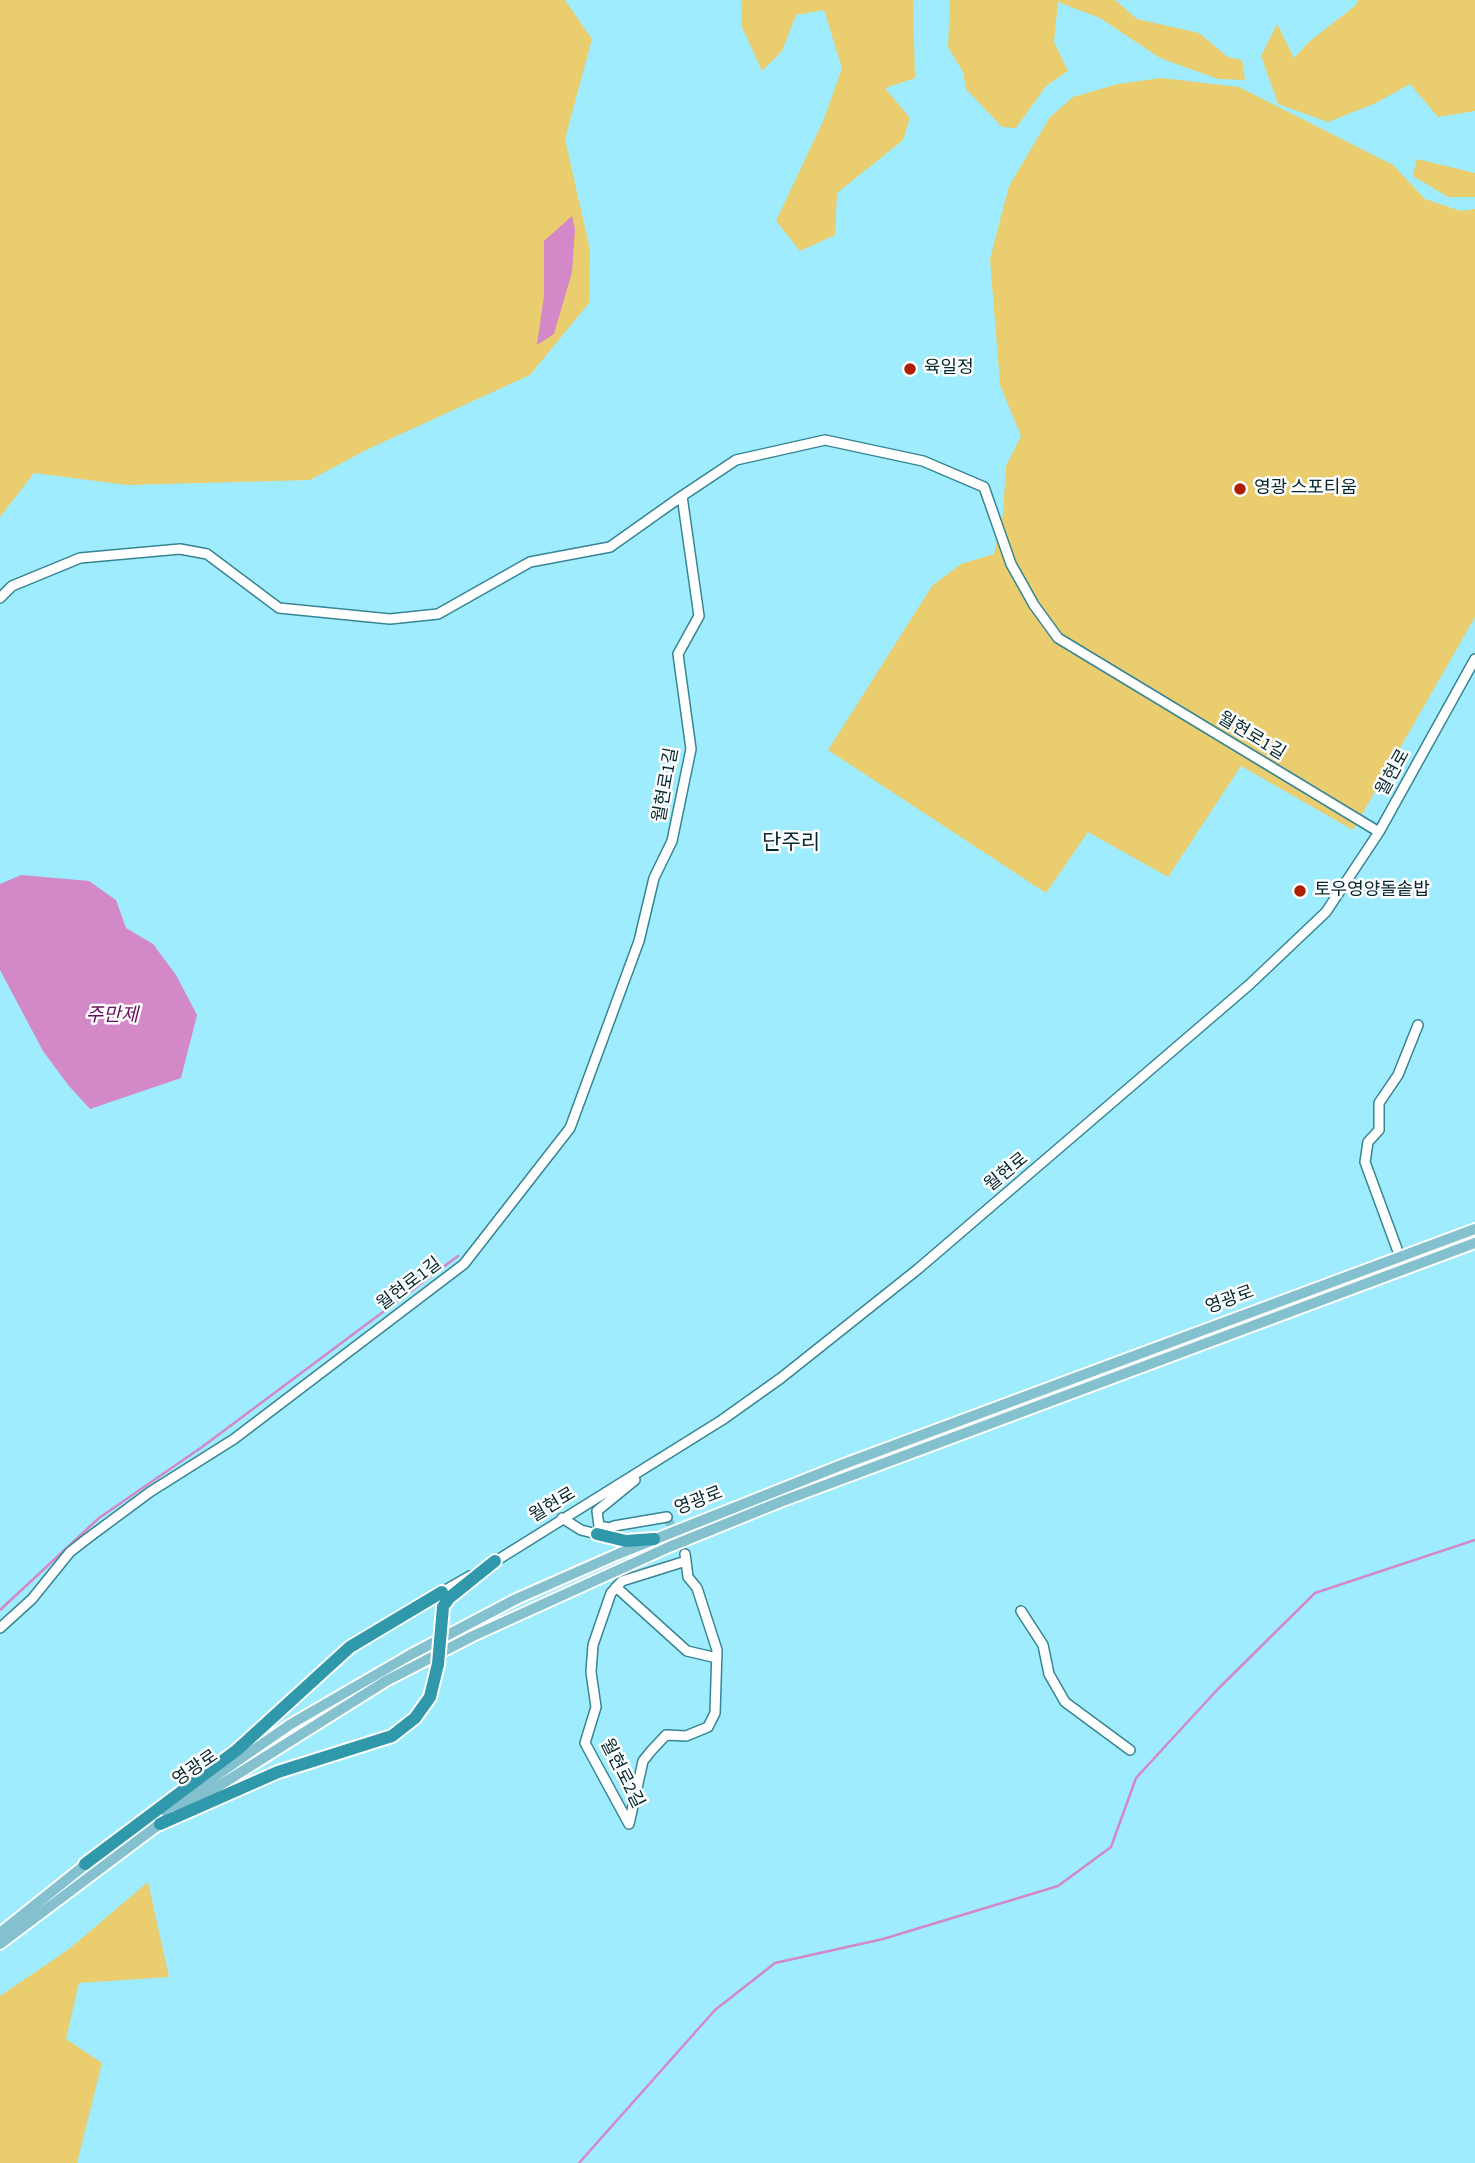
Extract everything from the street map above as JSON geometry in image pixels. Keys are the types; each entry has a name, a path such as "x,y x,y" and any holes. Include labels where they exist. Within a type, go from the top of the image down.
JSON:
{"highway":[{"path":"603,1531 626,1541 654,1539"},
{"path":"160,1824 278,1772 392,1736 415,1718 430,1697 438,1664 443,1607 449,1598 495,1561"},
{"path":"85,1864 237,1750 350,1647 442,1592"}],"main road":[{"name":"영광로","path":"0,1933 85,1864 290,1724 410,1655 516,1599 654,1539 857,1459 1475,1229"},
{"name":"영광로","path":"0,1944 160,1824 272,1750 386,1681 473,1636 669,1547 780,1502 1475,1243"}],"street":[{"name":"월현로1길","path":"0,1628 33,1599 71,1552 88,1538 150,1492 234,1439 464,1264 570,1128 639,941 654,878 672,841 691,749 678,654 699,616 682,496 736,460 825,440 923,461 984,487 1011,564 1034,605 1058,638 1379,832"},
{"path":"0,598 12,586 80,558 180,549 207,554 279,608 390,619 438,614 530,562 610,547 682,496"},
{"name":"월현로","path":"442,1592 664,1457 782,1378 919,1269 962,1229 1102,1115 1249,985 1326,912 1379,832 1475,659"},
{"path":"1397,1249 1365,1162 1368,1142 1379,1130 1380,1103 1398,1075 1418,1025"},
{"path":"603,1531 599,1526 597,1511 664,1457"},
{"path":"562,1518 581,1530 603,1531 667,1517"},
{"name":"월현로2길","path":"685,1558 688,1577 697,1588 717,1658 715,1713 708,1727 686,1736 666,1735 651,1751 643,1761 629,1824 585,1743 596,1707 591,1672 593,1645 616,1587 638,1574 685,1558"},
{"path":"616,1587 687,1651 717,1658"},
{"path":"1021,1611 1043,1645 1049,1674 1065,1702 1130,1750"}],"shaded area":[{"path":"0,0 565,0 592,39 565,139 590,250 589,303 530,375 368,449 310,480 127,485 34,473 0,517"},
{"path":"741,0 913,0 915,78 885,88 910,118 903,140 837,193 835,235 800,251 776,221 824,119 842,68 824,10 796,15 782,51 762,71 742,27"},
{"path":"950,0 1115,0 1137,19 1199,33 1228,57 1242,60 1245,80 1218,79 1160,58 1100,18 1058,2 1054,42 1068,71 1046,86 1016,128 1002,127 966,89 963,72 948,47"},
{"path":"1358,0 1475,0 1475,111 1438,117 1410,84 1376,103 1328,122 1278,104 1261,56 1277,24 1294,58 1310,41 1356,5"},
{"name":"영광 스포티움","path":"1161,78 1239,87 1393,165 1425,199 1461,211 1475,209 1475,617 1353,830 1241,766 1168,877 1088,832 1046,893 828,750 932,586 961,564 994,554 1003,513 1006,466 1021,436 1000,385 990,259 1009,186 1050,117 1073,97 1118,84"},
{"path":"1417,159 1475,173 1475,197 1448,197 1413,176"},
{"path":"148,1882 169,1977 79,1983 66,2039 102,2063 77,2163 0,2163 0,1996 69,1949"}],"water":[{"path":"572,216 575,229 572,272 554,334 537,345 544,296 544,241"},
{"name":"주만제","path":"21,875 89,881 116,900 126,928 153,944 176,975 197,1015 181,1078 90,1109 69,1086 43,1051 0,970 0,884"}],"waterway":[{"path":"0,1610 99,1518 202,1447 458,1256"},
{"path":"579,2163 715,2010 775,1963 883,1939 1058,1886 1111,1847 1136,1778 1217,1690 1315,1593 1475,1540"}],"tunnel":[{"path":"667,1517 685,1554"}],"place":[{"name":"육일정","path":"910,369"},
{"name":"영광 스포티움","path":"1240,489"},
{"name":"토우영양돌솥밥","path":"1300,891"}],"district":[{"name":"단주리","path":"791,844"}]}
